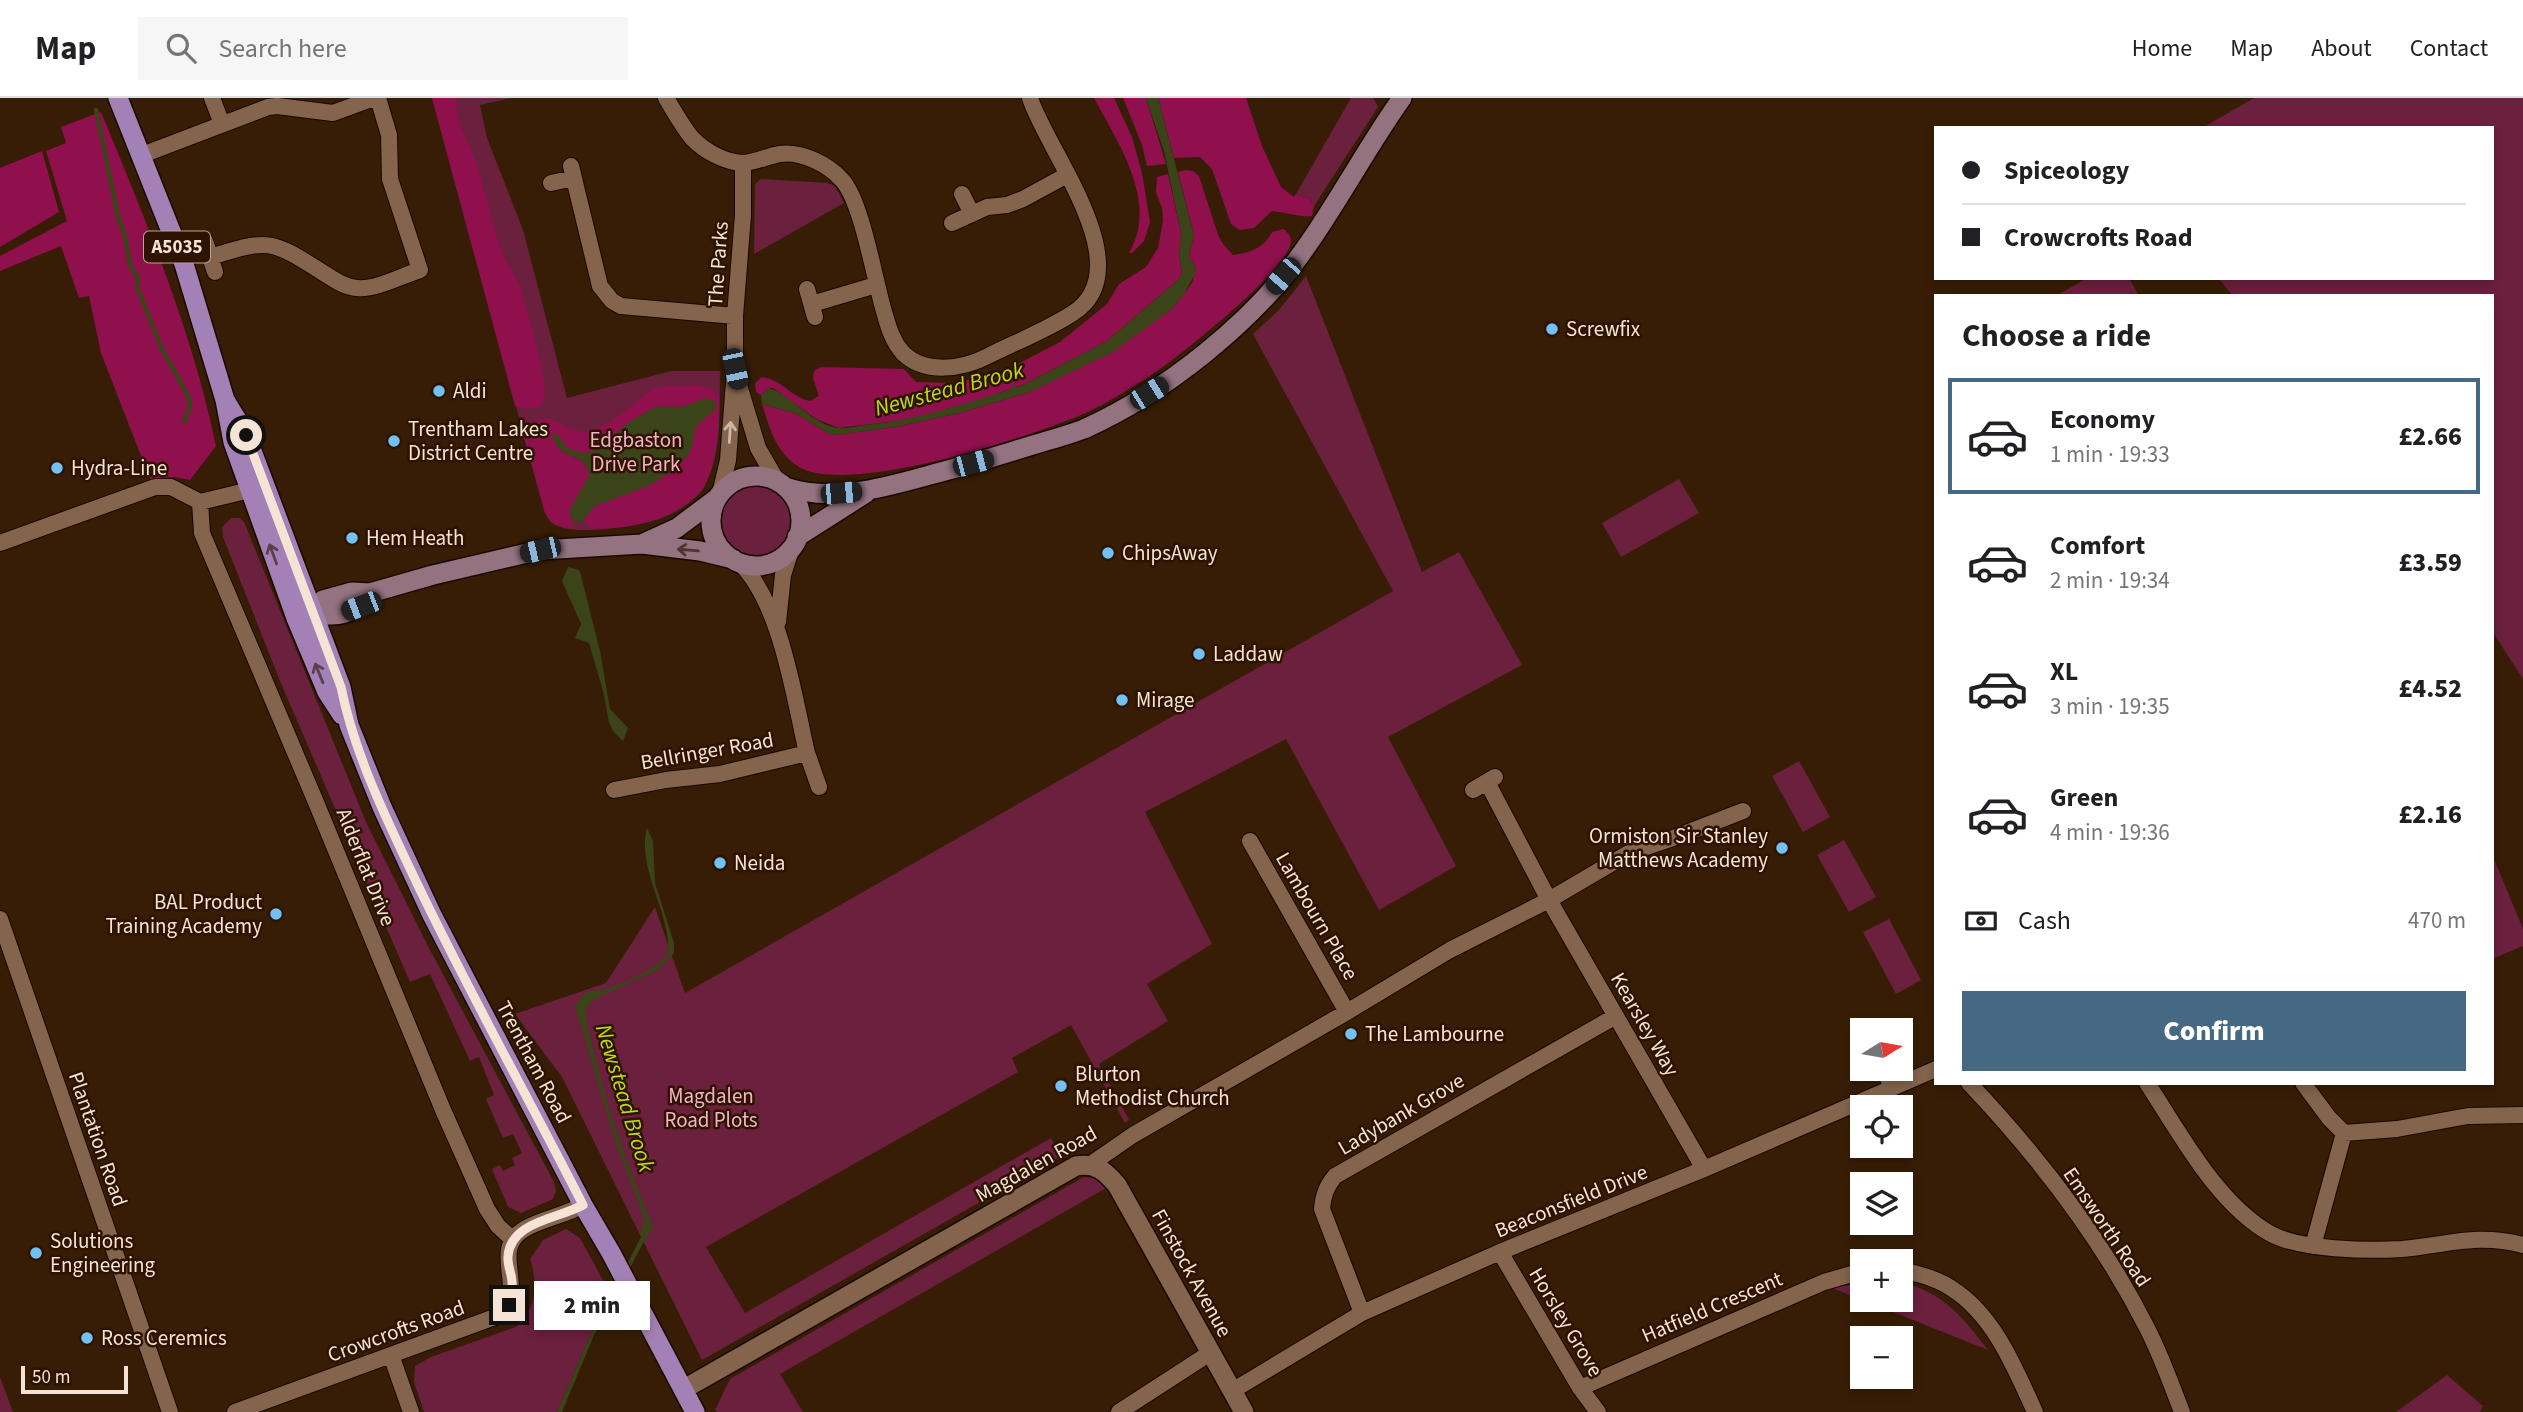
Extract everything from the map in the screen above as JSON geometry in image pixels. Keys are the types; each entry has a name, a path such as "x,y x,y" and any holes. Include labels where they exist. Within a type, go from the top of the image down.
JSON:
{"main road":[{"name":"Trentham Road","path":"118,98 184,264 225,400 233,442 250,489 304,615 327,692 349,725 400,849 432,915 583,1205 695,1412"},
{"path":"642,544 677,528 730,484 750,476 764,477 816,493 870,491 992,458 1083,429 1167,382 1256,307 1283,276 1303,251 1396,100"},
{"name":"Trentham Road","path":"225,400 246,435 263,485 300,575 304,615"},
{"path":"781,484 796,501 800,513 794,542"},
{"path":"304,615 331,618 361,606 370,593 540,550 642,544 701,551 752,565 771,563 783,556 794,542 870,491"},
{"path":"718,496 711,516 713,535 723,552 736,561"}],"street":[{"path":"212,98 222,124"},
{"path":"142,155 272,107 334,113 376,98 389,135 390,179 420,270 368,288 356,288 342,284 278,246 252,244 213,265 205,241"},
{"path":"666,98 693,139 721,157 743,163 782,154 800,155 815,161 842,180 857,208 892,337 904,353 917,363 949,368 978,361 1074,313 1092,292 1098,268 1096,240 1030,98"},
{"name":"The Parks","path":"718,496 727,460 735,369 743,163"},
{"path":"551,183 573,172 600,286 612,301 621,306 735,316"},
{"path":"952,223 986,207 1007,205 1023,199 1068,175"},
{"path":"962,194 972,214"},
{"path":"811,303 876,285"},
{"name":"The Parks","path":"735,369 754,437 781,484"},
{"path":"0,543 155,487 172,487 200,502 250,489"},
{"name":"Alderflat Drive","path":"200,502 202,533 316,800 438,1098 487,1209 498,1226 512,1239"},
{"name":"Bellringer Road","path":"778,632 783,575 794,542"},
{"name":"Bellringer Road","path":"736,561 752,576 769,605 807,753 819,787"},
{"name":"Bellringer Road","path":"614,790 720,774 807,753"},
{"name":"Kearsley Way","path":"1485,783 1704,1169"},
{"name":"Magdalen Road","path":"684,1389 1071,1169 1091,1164 1133,1135 1450,950 1549,900 1629,853 1743,811"},
{"name":"Lambourn Place","path":"1250,840 1347,1012"},
{"name":"Plantation Road","path":"0,919 170,1412"},
{"name":"Ladybank Grove","path":"1362,1313 1322,1209 1328,1184 1335,1176 1616,1016"},
{"name":"Beaconsfield Drive","path":"1232,1391 1362,1313 1500,1252 1704,1169 1934,1070"},
{"path":"1889,1082 1892,1088"},
{"name":"Emsworth Road","path":"1971,1085 1992,1107 2076,1211 2118,1275 2148,1329 2182,1412"},
{"path":"2148,1085 2211,1178 2255,1224 2274,1236 2313,1246 2384,1250 2427,1247 2472,1239 2492,1239 2523,1245"},
{"path":"2304,1085 2344,1133 2397,1129 2468,1116 2523,1115"},
{"path":"2313,1246 2344,1133"},
{"name":"Finstock Avenue","path":"1091,1164 1105,1171 1117,1185 1244,1412"},
{"path":"512,1239 525,1229 583,1205"},
{"name":"Crowcrofts Road","path":"235,1412 503,1314 512,1294 513,1281 508,1263 512,1239"},
{"name":"Horsley Grove","path":"1500,1252 1580,1388 1598,1412"},
{"name":"Hatfield Crescent","path":"1580,1388 1824,1282 1850,1274"},
{"path":"1913,1274 1952,1288 1979,1312 2009,1355 2035,1412"},
{"path":"1119,1412 1210,1353"},
{"path":"391,1355 411,1412"}],"green space":[{"name":"Edgbaston Drive Park","path":"432,98 511,98 480,105 487,138 523,230 567,398 671,371 720,371 719,430 714,460 701,492 683,507 656,520 602,529 559,527 548,519"},
{"path":"1351,98 1373,98 1378,107 1314,206 1310,199 1296,194"},
{"path":"2254,98 2523,98 2523,679 2494,634 2494,294 2231,294 2220,280 2494,280 2494,126 2205,126"},
{"path":"761,179 828,183 835,186 844,203 754,254 755,184"},
{"name":"Magdalen Road Plots","path":"1306,276 1422,572 1459,552 1522,665 1388,737 1456,866 1379,910 1286,739 1145,812 1212,944 1147,984 1168,1021 1099,1064 1129,1120 1125,1123 1071,1025 1012,1058 1018,1072 706,1247 745,1313 1051,1138 1061,1156 702,1360 562,1077 515,1014 606,983 655,907 685,993 1393,591 1253,334 1279,310"},
{"path":"2084,280 2130,280 2138,294 2059,294"},
{"path":"1679,479 1699,513 1621,557 1602,523"},
{"path":"756,485 776,491 786,501 792,521 786,541 776,551 756,557 736,551 726,541 720,521 726,501 736,491"},
{"path":"231,518 240,518 244,522 366,822 429,948 554,1182 556,1191 553,1199 521,1213 508,1207 492,1169 500,1165 503,1171 515,1165 512,1158 522,1153 513,1134 503,1138 486,1099 494,1095 479,1057 470,1061 430,974 410,982 280,681 223,537 222,527"},
{"path":"1799,761 1830,817 1803,832 1772,776"},
{"path":"1844,840 1876,897 1849,912 1817,855"},
{"path":"2494,859 2523,929 2523,946 2494,958"},
{"path":"1889,919 1921,980 1896,994 1863,932"},
{"path":"1084,1177 1094,1178 1108,1187 780,1374 803,1412 715,1410 730,1379"},
{"path":"566,1229 580,1238 611,1295 557,1412 424,1412 414,1382 415,1366 431,1357 516,1327 528,1313 534,1296 530,1259 543,1240"},
{"path":"1850,1285 1850,1295 1832,1288"},
{"path":"1913,1286 1928,1292 1951,1307 1988,1350 1893,1312 1913,1312"},
{"path":"2447,1375 2483,1406 2480,1412 2396,1412"},
{"path":"0,1377 13,1412 0,1412"}],"shaded area":[{"path":"432,98 457,98 458,120 477,166 498,240 522,294 535,340 545,386 544,400 538,407 515,406"},
{"path":"1094,98 1114,98 1132,137 1142,173 1150,222 1144,241 1132,253 1129,253 1137,234 1140,214 1137,193 1124,153"},
{"path":"1123,98 1146,98 1166,164 1147,166 1142,145"},
{"path":"1146,98 1158,98 1194,235 1189,257 1196,268 1195,274 1172,309 1113,352 1030,392 960,413 895,427 831,435 797,414 762,404 761,395 769,388 829,426 845,428 903,420 1009,390 1014,385 1017,387 1025,384 1107,341 1178,280 1182,273 1179,254 1181,233 1164,151"},
{"path":"1158,98 1246,98 1262,146 1281,187 1294,197 1296,194 1310,199 1314,206 1312,216 1272,211 1254,228 1239,230 1231,224 1212,169 1200,157 1174,158"},
{"path":"101,112 166,276 206,403 216,446 190,480 174,477 150,479 101,353 89,296 79,298 61,246 0,271 0,256 67,221 46,151 66,143 61,127"},
{"path":"42,151 59,212 0,247 0,168"},
{"path":"1186,170 1199,176 1218,235 1233,255 1256,249 1272,232 1284,229 1291,242 1285,255 1252,292 1205,334 1150,376 1098,407 1055,425 983,449 900,469 828,475 803,469 781,450 762,404 797,414 831,435 895,427 960,413 1030,392 1172,309 1192,283 1196,268 1189,257 1194,235 1178,172"},
{"path":"1168,174 1181,233 1179,254 1182,274 1107,341 1025,384 950,410 914,419 839,428 816,419 773,388 761,395 756,392 755,383 762,377 775,381 797,396 810,401 819,396 813,378 814,371 821,367 904,369 916,382 952,383 1001,373 1060,342 1107,304 1119,284 1146,267 1158,248 1163,221 1156,192 1157,177"},
{"path":"698,385 719,395 713,465 699,493 682,507 645,523 590,529 584,519 595,506 650,485 672,471 694,438 696,426 716,409 700,400 685,406 664,406 649,410 629,422 600,446 586,453 578,453 562,442 561,452 582,462 590,474 570,517 573,521 572,529 552,523 545,513 523,434 532,423 549,419 575,430 595,429 654,389"},
{"path":"706,398 715,401 716,409 696,426 692,447 686,458 672,471 650,485 595,506 582,522 573,521 569,511 590,474 581,460 558,448 552,435 556,433 567,448 584,453 595,450 631,421 656,407 682,407"},
{"path":"568,567 579,570 581,575 600,651 610,709 628,728 623,741 613,731 609,722 589,643 575,638 581,624 562,581"},
{"path":"647,828 653,841 655,883 674,943 674,953 659,969 593,1000 586,1009 587,1026 608,1105 652,1225 653,1230 644,1244 640,1235 644,1218 616,1144 575,1006 588,992 608,988 638,976 656,965 668,953 665,923 646,859"},
{"path":"611,1295 613,1300 594,1335 562,1412 557,1412 589,1338"}],"waterway":[{"path":"96,110 119,221 125,235 131,266 138,277 137,287 161,347 189,398 190,405 184,422"},
{"name":"Newstead Brook","path":"627,1269 644,1236"},
{"name":"Newstead Brook","path":"611,1300 620,1283"}],"place":[{"name":"Screwfix","path":"1552,329"},
{"name":"Aldi","path":"439,391"},
{"name":"Trentham Lakes District Centre","path":"394,441"},
{"name":"Hydra-Line","path":"57,468"},
{"name":"Hem Heath","path":"352,538"},
{"name":"ChipsAway","path":"1108,553"},
{"name":"Laddaw","path":"1199,654"},
{"name":"Mirage","path":"1122,700"},
{"name":"Ormiston Sir Stanley Matthews Academy","path":"1782,848"},
{"name":"Neida","path":"720,863"},
{"name":"BAL Product Training Academy","path":"276,914"},
{"name":"The Lambourne","path":"1351,1034"},
{"name":"Blurton Methodist Church","path":"1061,1086"},
{"name":"Solutions Engineering","path":"36,1253"},
{"name":"Ross Ceremics","path":"87,1338"}],"route":[{"path":"246,435 341,687 349,725 400,849 456,964 583,1205 525,1229 512,1239 508,1253 513,1281 509,1305"}]}
